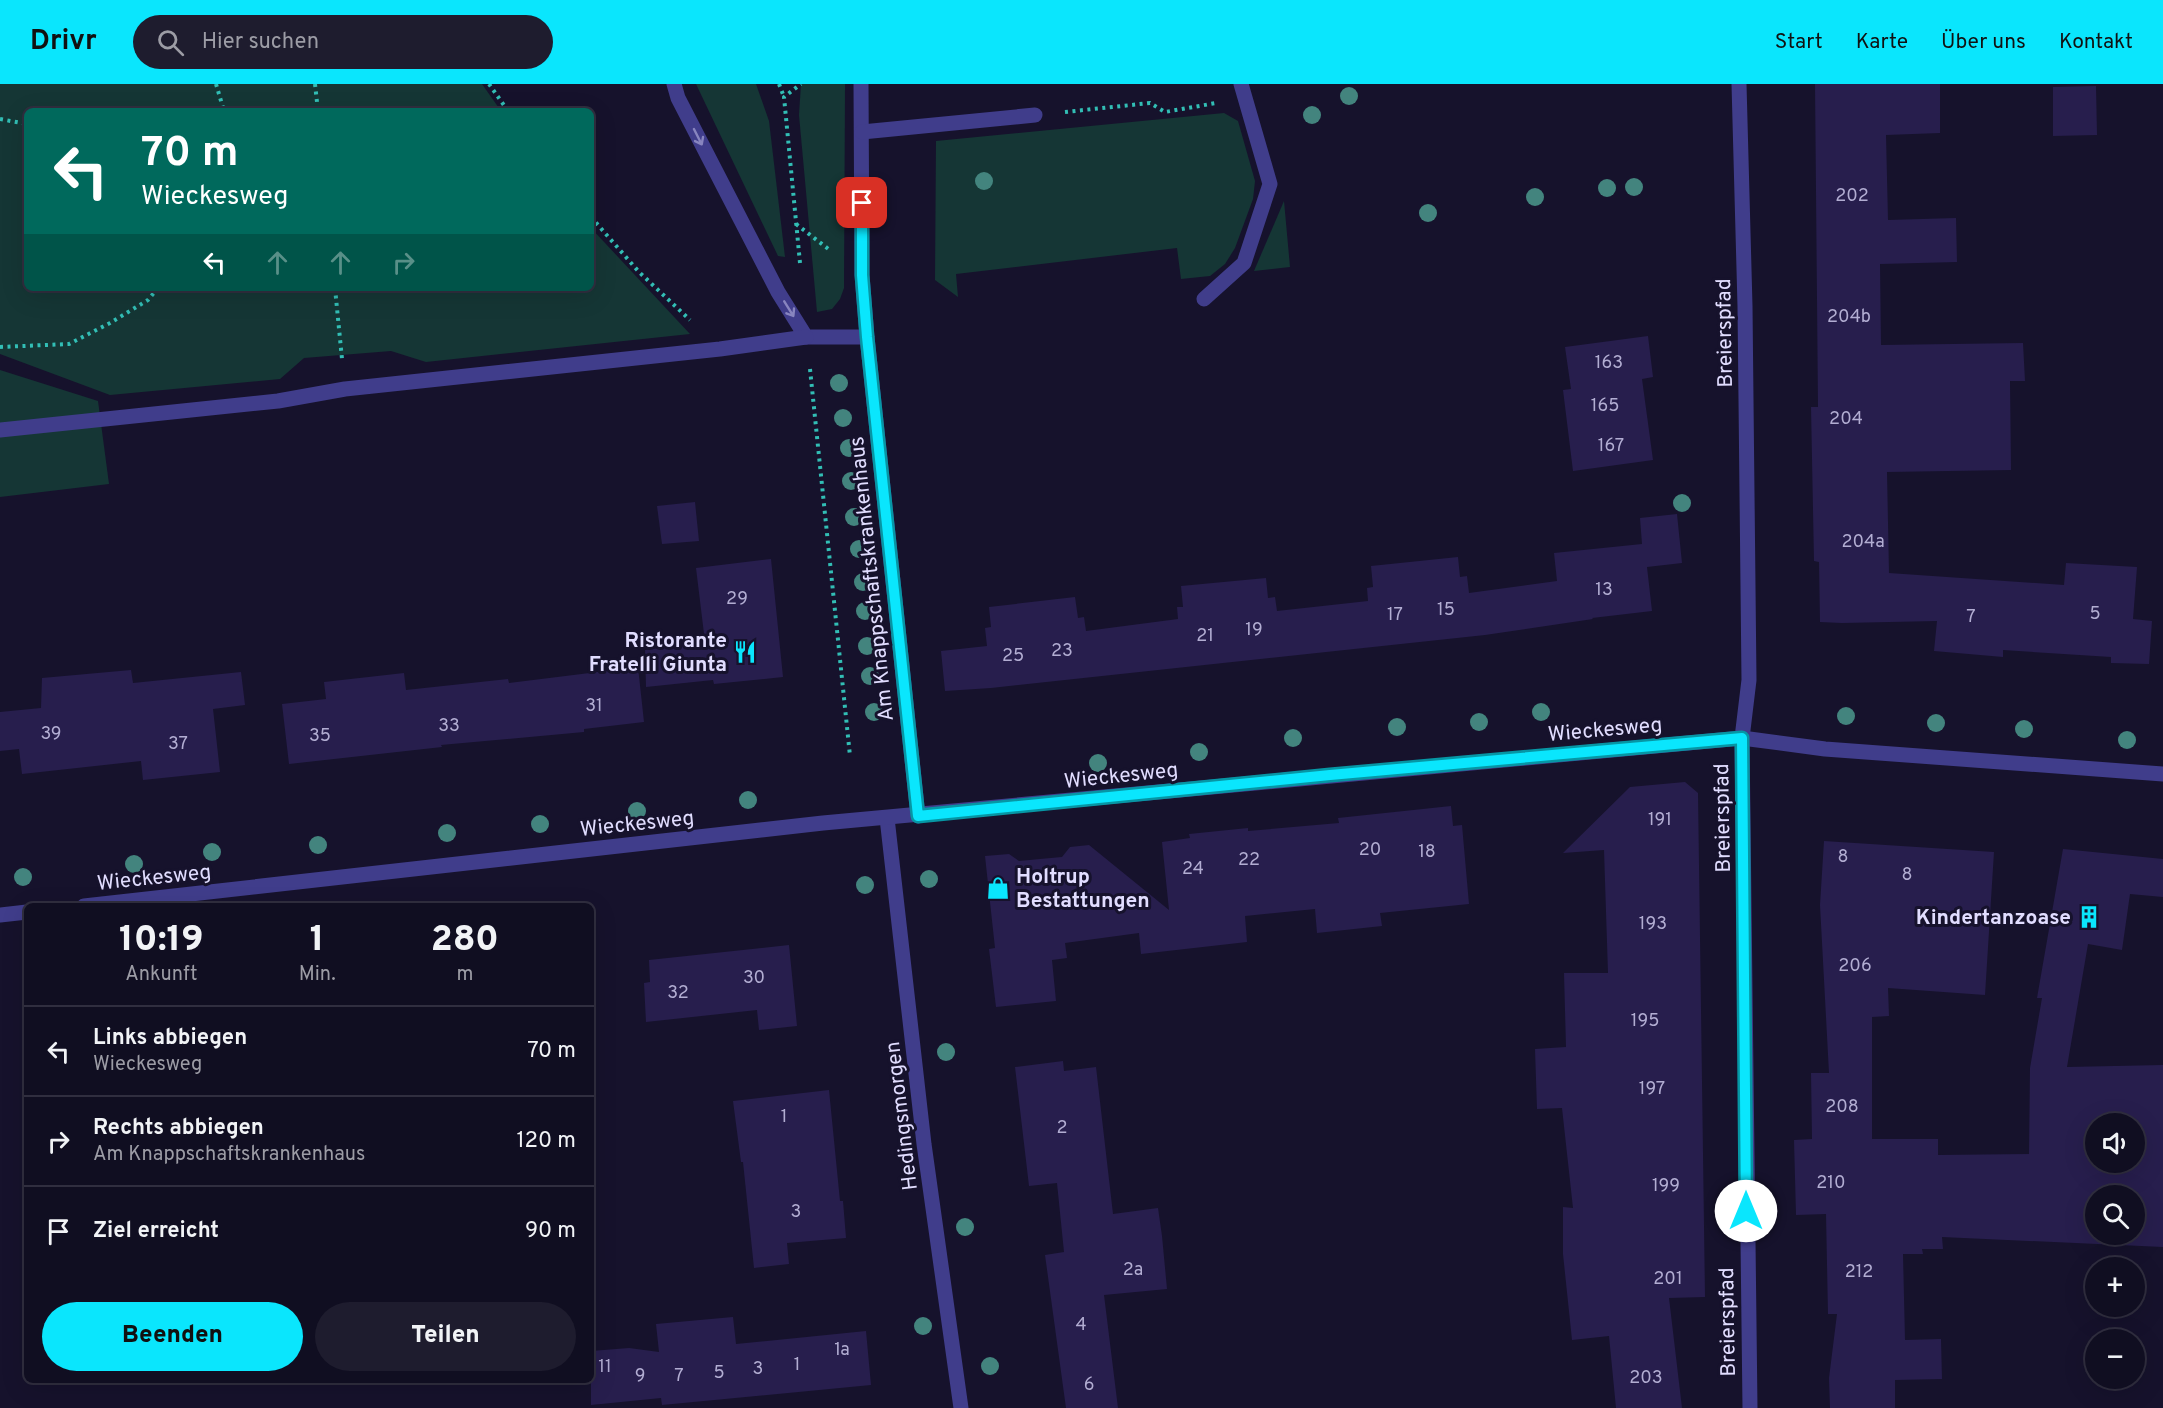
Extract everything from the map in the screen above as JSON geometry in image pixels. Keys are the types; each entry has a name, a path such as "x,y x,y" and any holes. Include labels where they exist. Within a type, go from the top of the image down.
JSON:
{"street":[{"path":"660,84 676,91 778,292 806,337"},
{"name":"Am Knappschaftskrankenhaus","path":"861,84 862,275 918,816"},
{"path":"1204,299 1244,263 1270,184 1241,84"},
{"name":"Breierspfad","path":"1739,84 1745,306 1749,680 1742,738 1749,1408"},
{"path":"862,132 1035,115"},
{"path":"0,430 278,401 345,389 720,349 806,337 867,337"},
{"name":"Wieckesweg","path":"111,903 823,823 1742,738 1825,749 2163,774"},
{"name":"Hedingsmorgen","path":"887,818 924,1144 961,1408"},
{"path":"0,915 24,912"}],"path":[{"path":"216,84 223,108"},
{"path":"315,84 318,108"},
{"path":"489,84 506,108"},
{"path":"779,84 784,97 800,266"},
{"path":"784,97 801,84"},
{"path":"1035,115 1150,103 1165,112 1191,108"},
{"path":"0,119 24,123"},
{"path":"594,220 639,272 720,349"},
{"path":"0,347 69,344 111,323 148,300 156,291"},
{"path":"335,291 345,389"},
{"path":"806,337 850,756"}],"green space":[{"path":"0,84 482,84 499,108 24,108 24,291 594,291 594,231 690,334 426,362 391,351 304,358 280,379 110,395 0,354"},
{"path":"696,84 756,84 769,121 785,257 778,256"},
{"path":"801,84 845,84 844,288 840,299 832,309 817,312 799,115"},
{"path":"1224,113 1238,121 1255,181 1253,199 1235,248 1225,264 1210,276 1181,279 1177,248 956,274 958,297 935,280 936,141"},
{"path":"1284,201 1290,267 1254,271"},
{"path":"0,370 98,401 109,484 0,497"}],"building":[{"path":"1815,84 1940,84 1940,133 1886,135 1888,220 1956,218 1957,262 1880,264 1881,345 2023,343 2025,381 2010,381 2011,470 1887,472 1889,573 2064,585 2066,563 2137,567 2133,619 2152,621 2149,664 2111,663 2111,657 2003,650 2003,657 1934,651 1937,621 1820,622 1819,562 1814,561 1811,407 1818,407"},
{"path":"2096,86 2097,135 2053,136 2053,87"},
{"path":"1648,336 1653,377 1642,379 1653,460 1573,471 1563,390 1571,389 1565,347"},
{"path":"695,502 699,541 662,544 657,506"},
{"path":"1677,514 1682,563 1647,567 1652,611 1485,635 945,691 941,651 987,646 985,628 991,627 989,607 1075,597 1078,618 1084,617 1086,631 1178,619 1177,607 1183,607 1181,586 1266,578 1268,598 1275,597 1277,611 1368,601 1367,588 1373,587 1371,566 1458,557 1460,577 1467,576 1469,593 1557,581 1554,553 1642,544 1640,518"},
{"path":"771,559 783,677 714,684 713,680 646,687 645,650 705,642 696,568"},
{"path":"638,667 644,722 584,729 584,732 441,745 442,747 289,764 282,704 326,699 324,682 404,673 406,690 508,679 509,683"},
{"path":"131,670 133,683 241,672 245,705 213,709 220,772 143,780 141,761 22,774 19,749 0,751 0,712 41,708 42,678"},
{"path":"1685,782 1698,793 1705,1297 1669,1298 1682,1408 1616,1408 1609,1336 1572,1340 1563,1254 1563,1207 1573,1208 1562,1108 1537,1109 1535,1049 1566,1047 1564,973 1608,973 1604,850 1563,853 1630,787"},
{"path":"1451,806 1453,826 1462,825 1469,904 1380,913 1382,926 1317,933 1315,909 1245,916 1247,942 1141,954 1139,933 1065,943 1067,958 1052,960 1056,1001 996,1007 989,949 995,948 985,856 1009,854 1019,861 1062,857 1070,847 1089,845 1169,910 1162,842 1190,838 1189,834 1339,823 1338,818"},
{"path":"1824,841 1994,852 1985,995 1888,988 1889,1016 1872,1017 1872,1139 1938,1139 1938,1155 2029,1154 2030,1068 2042,998 2037,998 2063,849 2163,859 2163,897 2130,894 2122,950 2088,944 2067,1067 2163,1065 2163,1247 2119,1245 2145,1245 2145,1185 2085,1185 2085,1243 1942,1237 1943,1249 1922,1249 1923,1254 1903,1254 1905,1340 1941,1339 1942,1379 1895,1380 1895,1408 1830,1408 1829,1378 1837,1314 1828,1314 1826,1214 1796,1215 1794,1140 1812,1139 1811,1073 1829,1073 1820,905"},
{"path":"789,945 797,1026 759,1030 757,1010 646,1022 644,983 650,982 649,960"},
{"path":"1063,1061 1064,1071 1096,1067 1113,1214 1158,1208 1167,1289 1104,1295 1118,1408 1066,1408 1045,1255 1064,1252 1057,1183 1029,1186 1015,1067"},
{"path":"829,1090 846,1238 787,1243 789,1264 754,1268 743,1162 741,1162 733,1101"},
{"path":"733,1317 736,1344 866,1331 871,1385 662,1405 661,1398 591,1405 594,1351 629,1348 659,1352 656,1324"}],"place":[{"name":"Ristorante Fratelli Giunta","path":"745,652"},
{"name":"Holtrup Bestattungen","path":"998,888"},
{"name":"Kindertanzoase","path":"2089,917"}],"route":[{"path":"862,203 862,275 867,337 918,816 1330,775 1742,738 1746,1211"}]}
